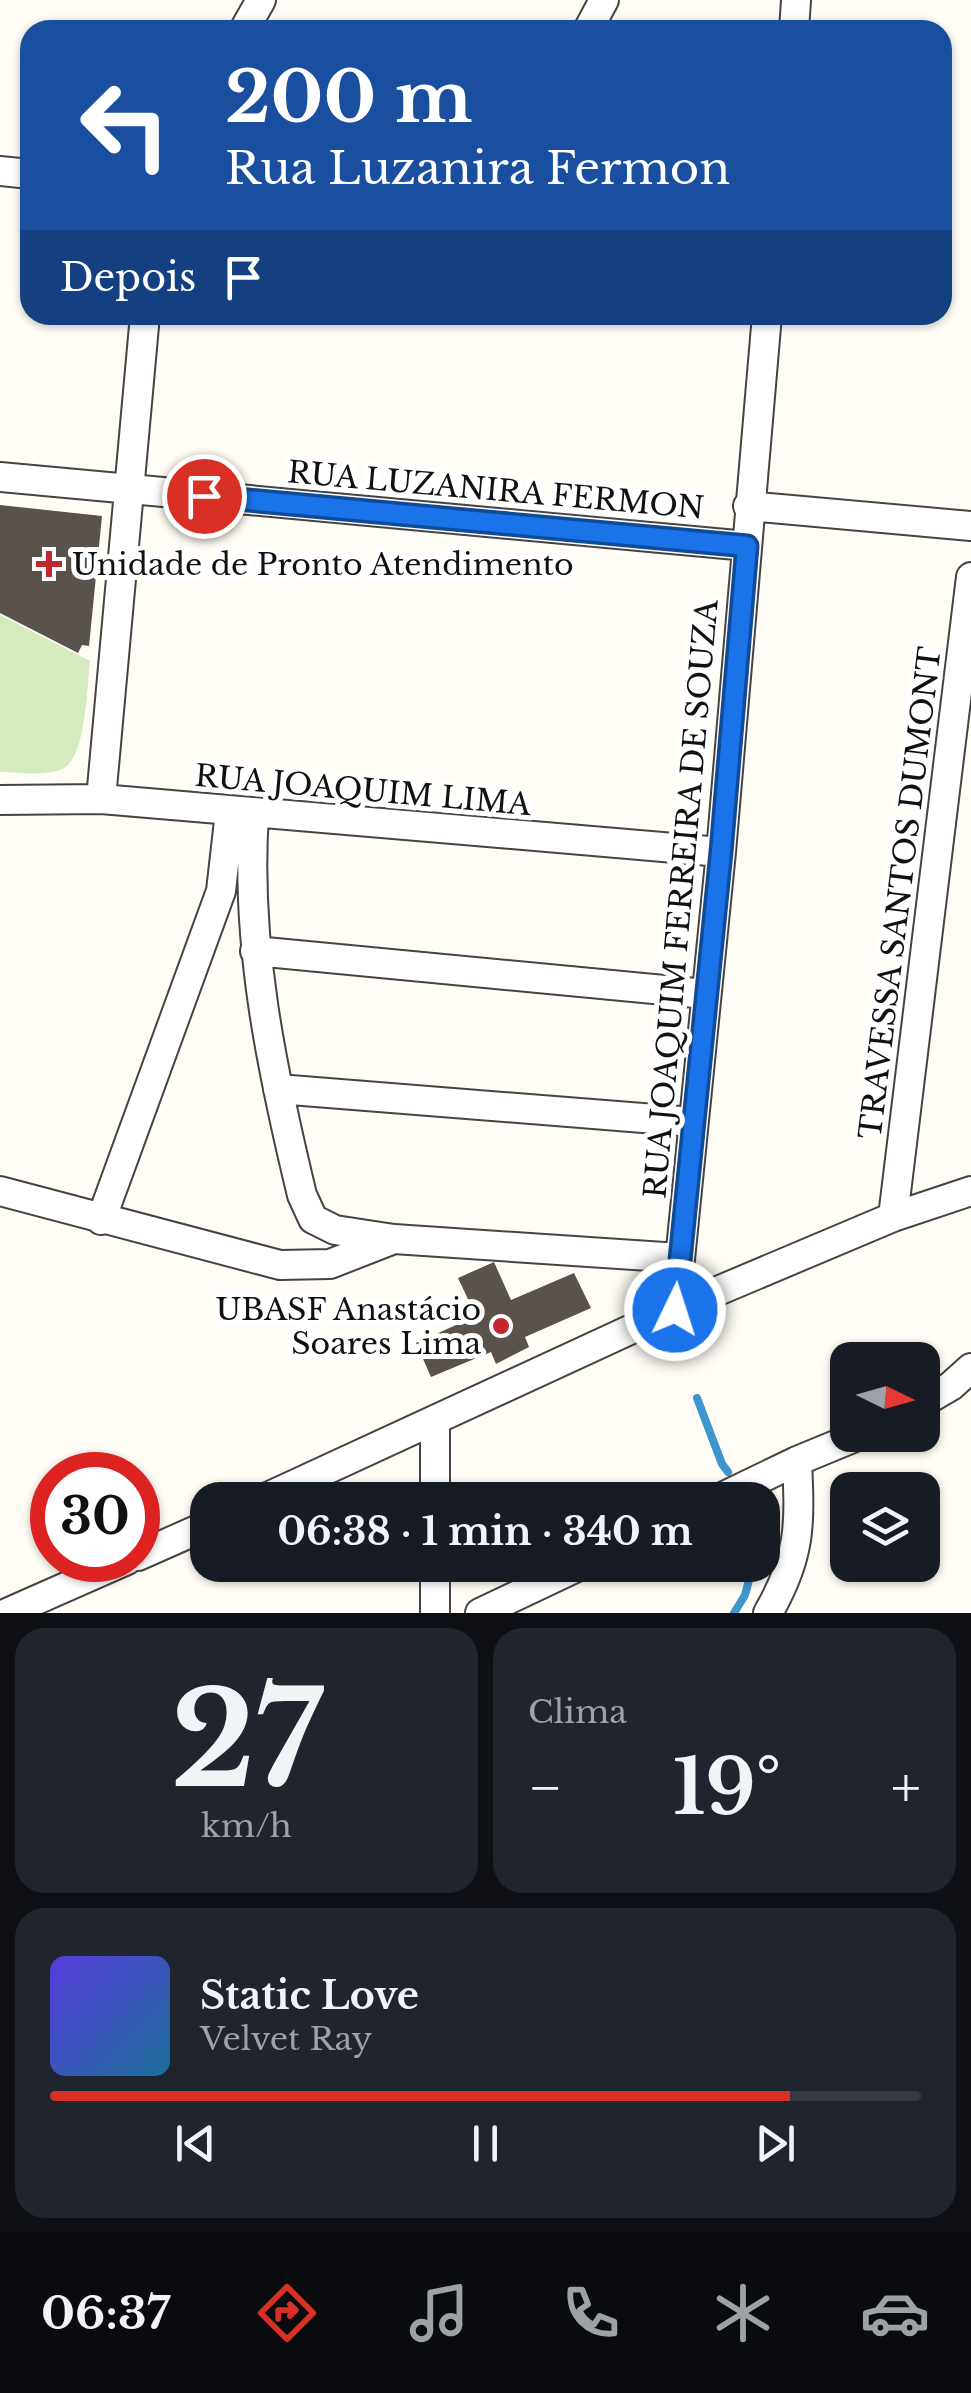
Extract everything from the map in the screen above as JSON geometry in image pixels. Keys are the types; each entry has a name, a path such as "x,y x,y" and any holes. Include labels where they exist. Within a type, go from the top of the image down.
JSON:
{"street":[{"path":"101,800 144,325"},
{"name":"RUA JOAQUIM FERREIRA DE SOUZA","path":"675,1310 721,852 765,325"},
{"name":"RUA LUZANIRA FERMON","path":"0,477 747,546"},
{"name":"RUA LUZANIRA FERMON","path":"748,506 971,526"},
{"name":"TRAVESSA SANTOS DUMONT","path":"893,1217 971,577"},
{"name":"RUA JOAQUIM LIMA","path":"0,800 101,800 721,852"},
{"path":"242,813 252,843 256,950 278,1089 302,1195 313,1220 335,1230 394,1239 678,1258"},
{"path":"100,1220 222,892 242,813"},
{"path":"256,950 706,994"},
{"path":"278,1089 694,1122"},
{"path":"0,1191 280,1264 307,1266 345,1260 394,1239"},
{"path":"301,1482 675,1310 893,1217 971,1191"},
{"path":"940,1392 971,1368"},
{"path":"435,1482 436,1420"},
{"path":"752,1482 830,1447"},
{"path":"768,1613 788,1577 796,1548 797,1460"},
{"path":"160,1546 190,1533"},
{"path":"7,1613 77,1582"},
{"path":"434,1613 435,1582"},
{"path":"480,1613 546,1582"}],"green space":[{"path":"0,615 90,661 77,750 71,761 57,771 0,772"}],"building":[{"name":"Unidade de Pronto Atendimento","path":"0,505 102,516 89,646 82,645 78,653 0,613"},
{"name":"UBASF Anastácio Soares Lima","path":"494,1262 511,1300 574,1273 591,1308 525,1337 529,1347 496,1364 491,1352 431,1377 416,1343 476,1316 458,1278"}],"waterway":[{"path":"697,1398 728,1472"},
{"path":"734,1613 748,1582"}],"place":[{"name":"Unidade de Pronto Atendimento","path":"49,564"},
{"name":"UBASF Anastácio Soares Lima","path":"501,1326"}],"route":[{"path":"204,496 747,546 675,1310"}]}
